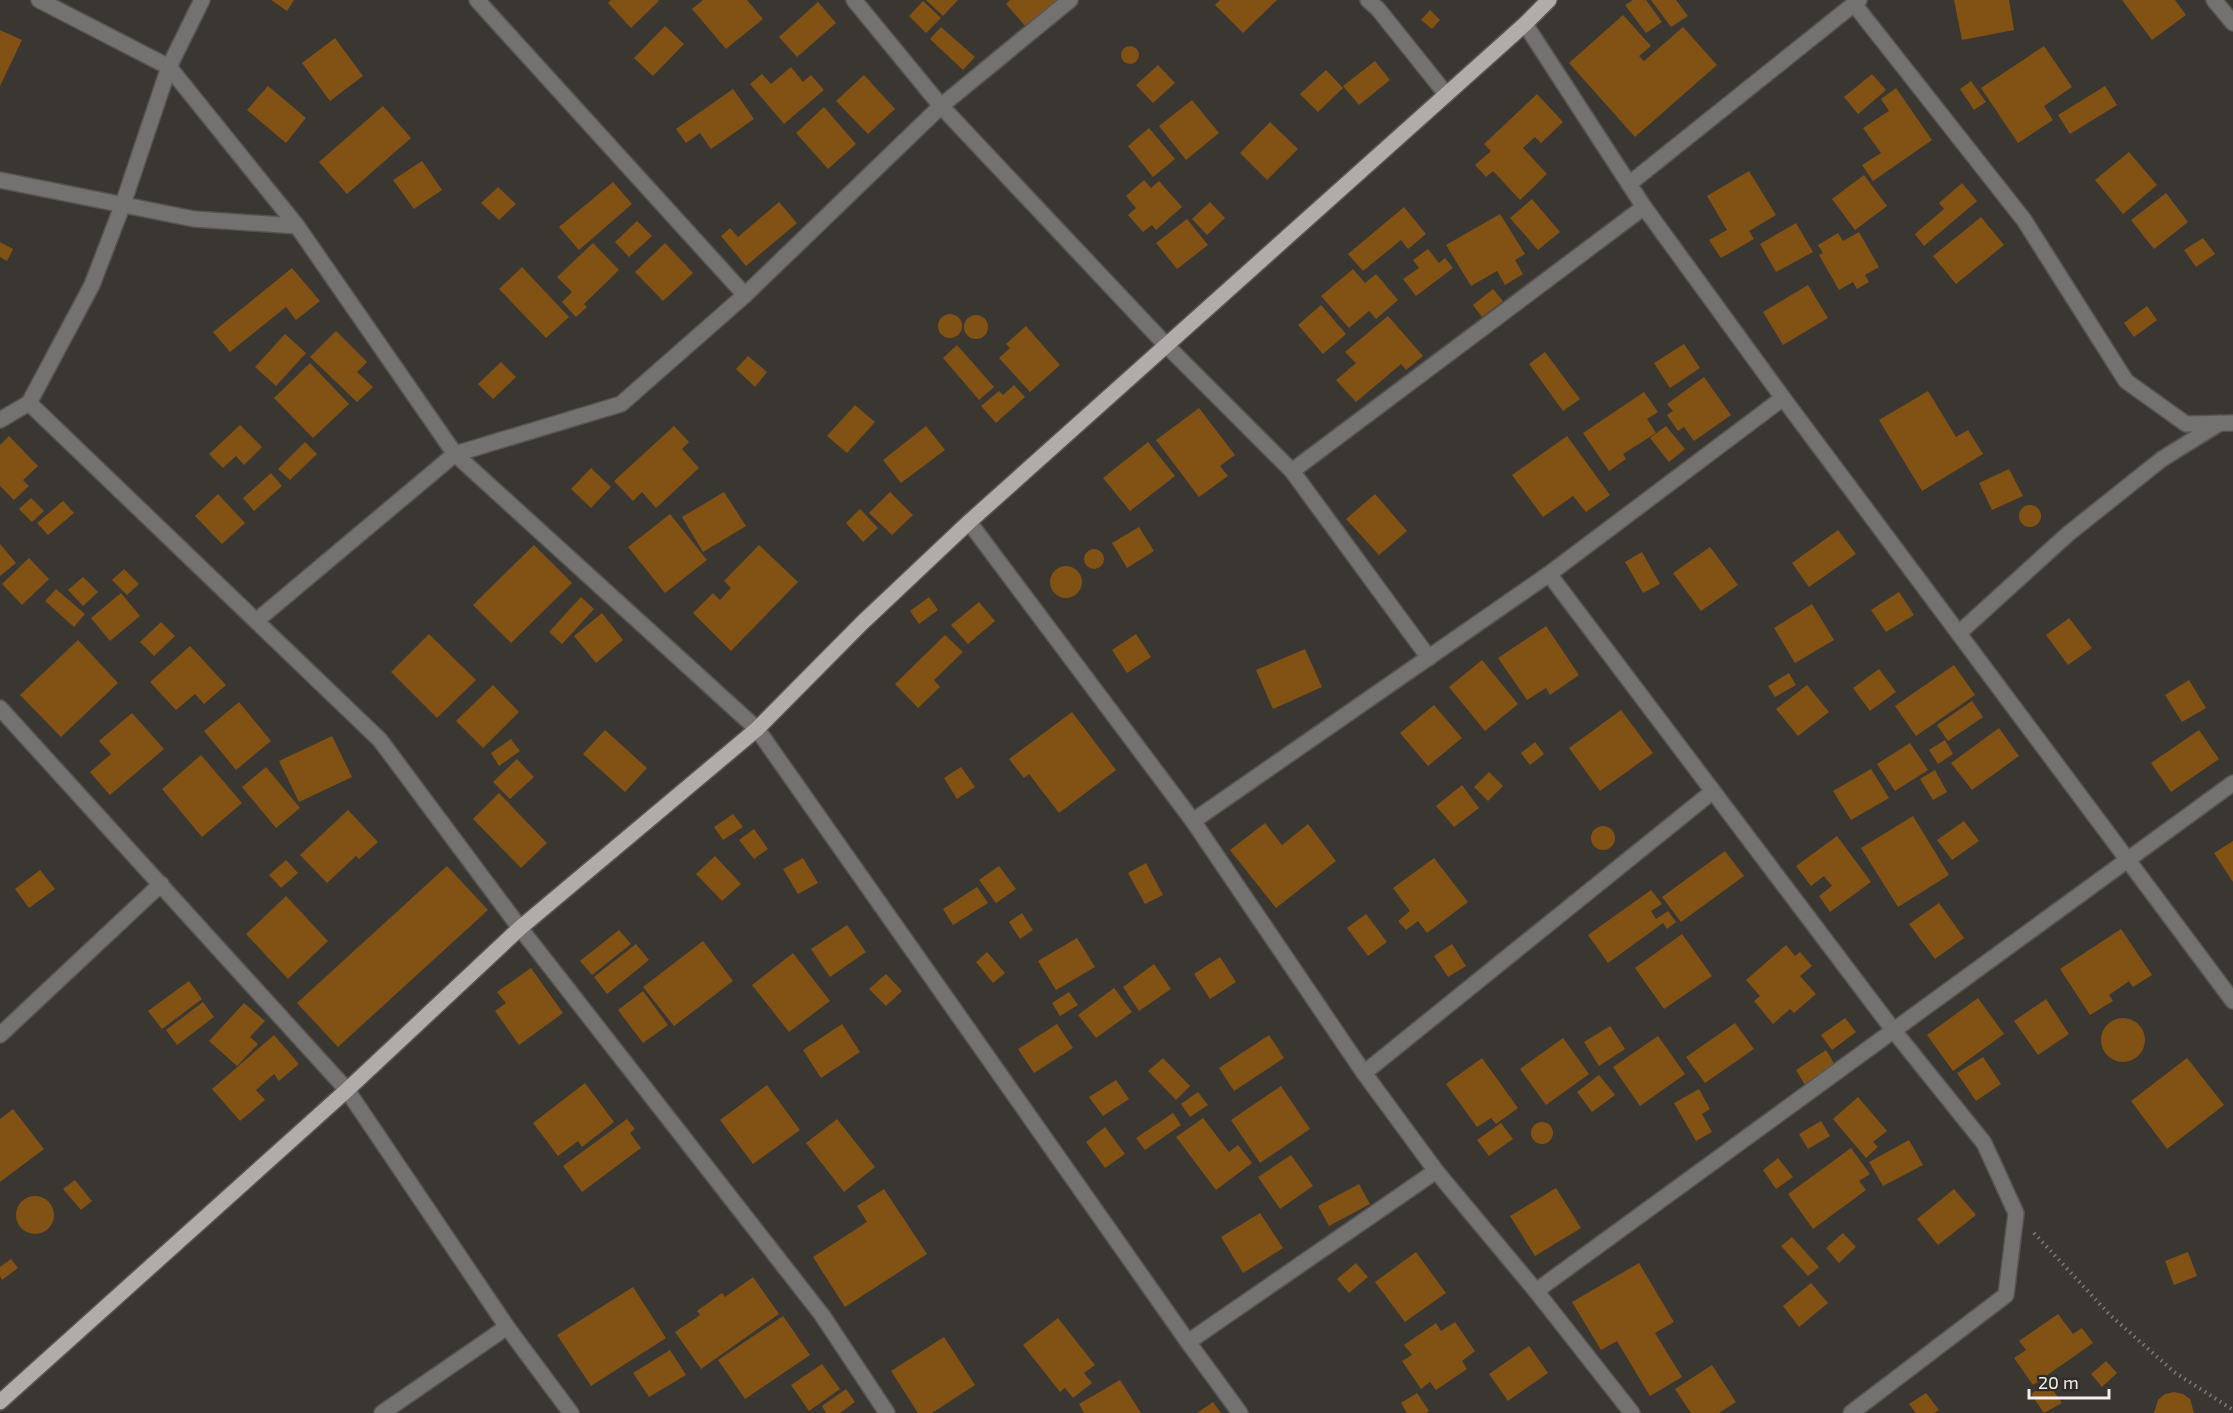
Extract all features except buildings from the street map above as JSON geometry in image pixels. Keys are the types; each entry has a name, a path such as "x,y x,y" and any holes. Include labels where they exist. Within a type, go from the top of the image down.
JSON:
{"main road":[{"path":"0,1402 347,1090 520,928 757,729 862,623 969,522 1549,0"}],"street":[{"path":"39,0 169,67 297,226 455,454 757,729 1240,1413"},
{"path":"0,420 29,403 92,285 123,204 169,67 202,0"},
{"path":"477,0 745,295"},
{"path":"854,0 941,106 1166,345 1292,471 1429,658"},
{"path":"256,621 455,454 621,404 745,295 941,106 1070,0"},
{"path":"2214,0 2233,23"},
{"path":"1629,184 1856,2 2024,220 2126,381 2186,424 2227,423"},
{"path":"1374,3 1446,94"},
{"path":"1525,24 1644,207 1782,399 2233,1001"},
{"path":"0,180 194,219 297,226"},
{"path":"1292,471 1644,207"},
{"path":"1193,821 1549,574 1782,399"},
{"path":"29,403 380,740 520,928 822,1315 887,1413"},
{"path":"1959,633 2068,534 2162,459 2227,423"},
{"path":"969,522 1193,821 1364,1073 1436,1171 1632,1413"},
{"path":"1549,574 1894,1031 1984,1143 2016,1213 2006,1295 1851,1413"},
{"path":"0,708 347,1090 507,1327 571,1413"},
{"path":"1536,1292 2233,783"},
{"path":"1364,1073 1712,792"},
{"path":"0,1035 161,884"},
{"path":"1188,1342 1436,1171"},
{"path":"382,1413 507,1327"}],"path":[{"path":"2016,1213 2109,1314 2174,1372 2233,1410"}]}
